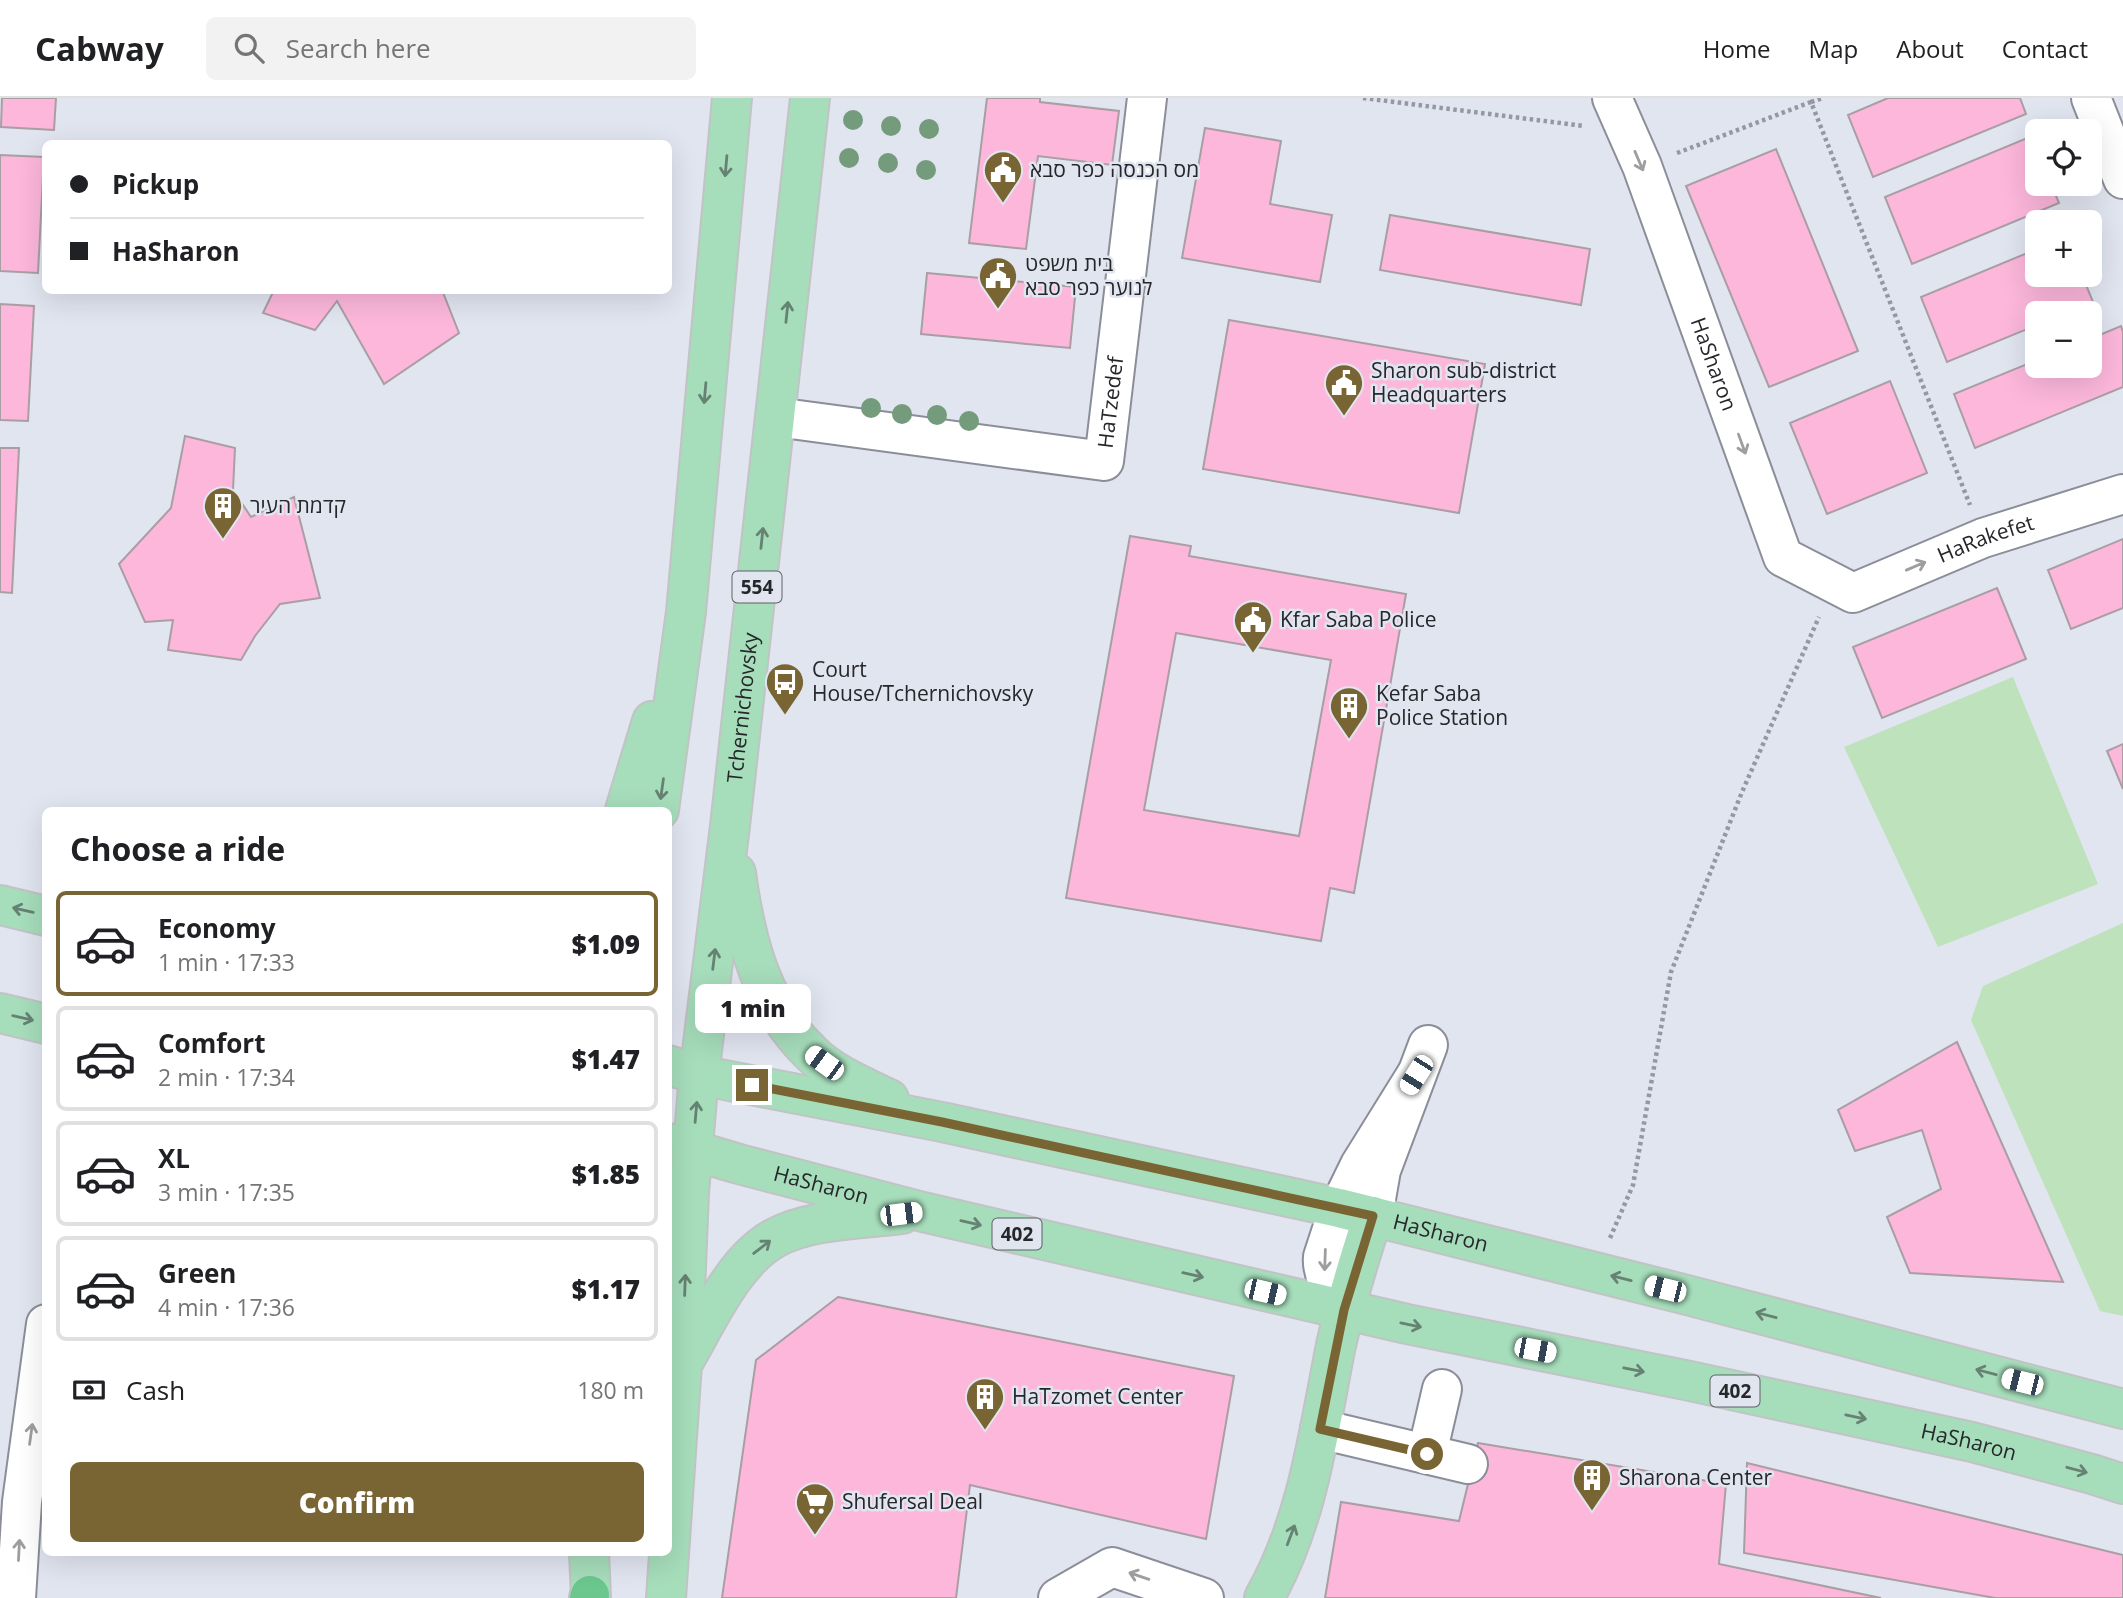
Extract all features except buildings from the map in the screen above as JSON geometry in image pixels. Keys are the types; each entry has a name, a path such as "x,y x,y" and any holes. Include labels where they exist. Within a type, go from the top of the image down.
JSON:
{"main road":[{"path":"659,807 686,612 732,98"},
{"name":"Tchernichovsky","path":"672,1510 682,1364 689,1193 680,1146 684,1070 730,826 810,98"},
{"path":"626,807 686,612"},
{"path":"730,826 746,933 755,964 778,1012 812,1054 837,1072 900,1105 942,1122"},
{"path":"0,905 42,915"},
{"path":"0,1013 42,1023"},
{"name":"HaSharon","path":"684,1070 942,1122 1356,1212 2123,1409"},
{"name":"HaSharon","path":"680,1146 923,1212 1344,1310 1972,1442 2123,1484"},
{"path":"682,1364 739,1270 763,1245 788,1232 813,1226 923,1212"},
{"path":"1264,1598 1295,1525 1311,1472 1344,1310 1356,1212"},
{"path":"589,1556 590,1597"},
{"name":"Tchernichovsky","path":"666,1598 669,1556"}],"street":[{"name":"HaTzedef","path":"776,417 1103,474 1147,98"},
{"path":"2091,98 2123,179"},
{"name":"HaSharon","path":"1619,115 1642,166 1783,557 1844,588"},
{"name":"HaRakefet","path":"1844,588 1983,538 2123,494"},
{"path":"1356,1212 1381,1170 1422,1060"},
{"path":"16,1598 22,1502 42,1359"},
{"path":"1427,1454 1442,1389"},
{"path":"1320,1429 1468,1464"},
{"path":"1058,1598 1112,1567 1204,1598"}],"path":[{"path":"1363,98 1619,115"},
{"path":"1642,166 1823,98"},
{"path":"1811,103 1983,538"},
{"path":"1600,1273 1602,1255 1633,1185 1671,972 1742,792 1844,588"}],"green space":[{"path":"2013,677 2098,884 1938,947 1844,747"},
{"path":"2123,923 2123,1316 2100,1311 1971,1020 1983,986"}],"place":[{"name":"מס הכנסה כפר סבא","path":"1003,204"},
{"name":"בית משפט לנוער כפר סבא","path":"998,310"},
{"name":"Sharon sub-district Headquarters","path":"1344,417"},
{"name":"קדמת העיר","path":"223,540"},
{"name":"Kfar Saba Police","path":"1253,654"},
{"name":"Court House/Tchernichovsky","path":"785,716"},
{"name":"Kefar Saba Police Station","path":"1349,740"},
{"name":"HaTzomet Center","path":"985,1431"},
{"name":"Sharona Center","path":"1592,1512"},
{"name":"Shufersal Deal","path":"815,1536"}],"route":[{"path":"752,1085 942,1122 1373,1216 1344,1310 1320,1429 1427,1454"}]}
